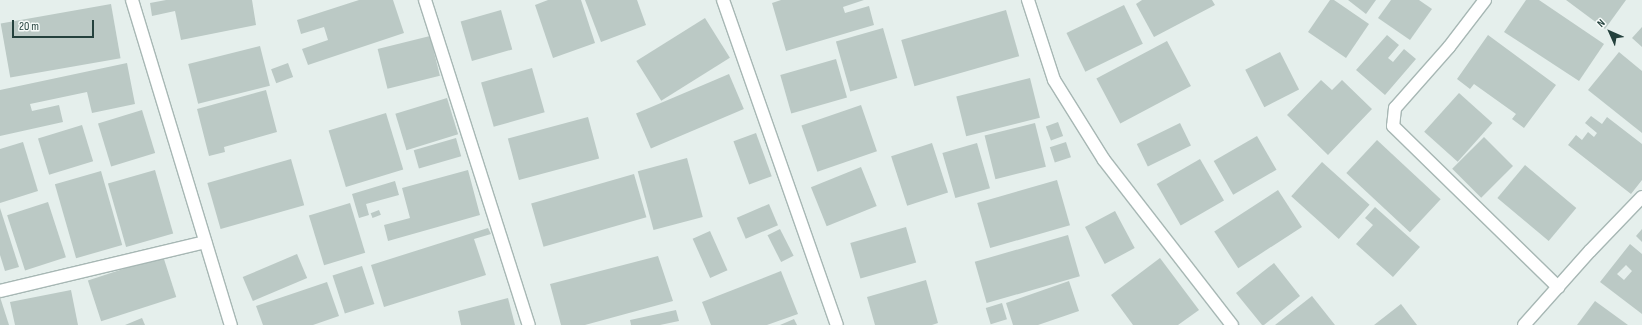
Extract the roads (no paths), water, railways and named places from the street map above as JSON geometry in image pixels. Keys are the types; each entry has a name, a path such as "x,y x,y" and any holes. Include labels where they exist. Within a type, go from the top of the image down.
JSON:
{"street":[{"path":"132,0 231,325"},
{"path":"425,0 529,325"},
{"path":"1028,0 1054,80 1104,160 1232,325"},
{"path":"1485,0 1448,47 1395,108 1393,126 1558,287"},
{"path":"725,1 837,325"},
{"path":"1524,325 1642,197"},
{"path":"0,291 205,242"}]}
